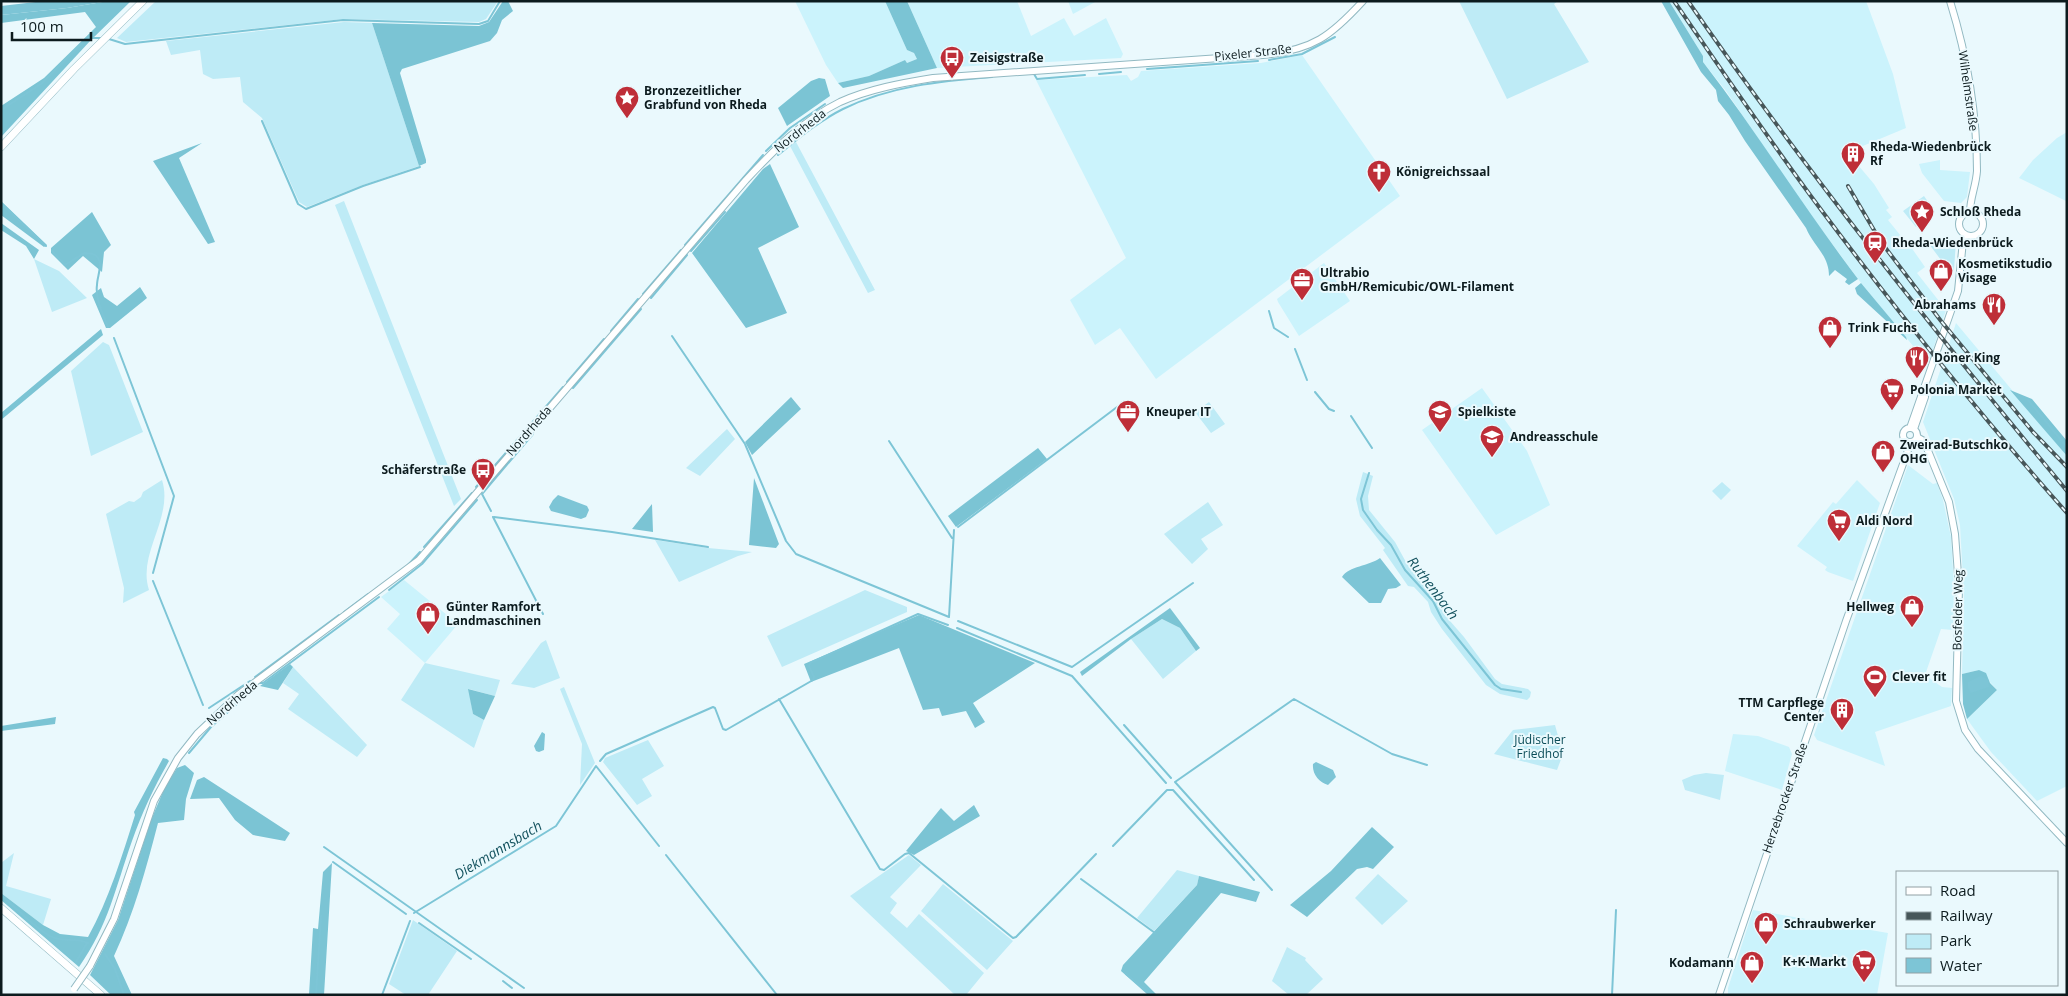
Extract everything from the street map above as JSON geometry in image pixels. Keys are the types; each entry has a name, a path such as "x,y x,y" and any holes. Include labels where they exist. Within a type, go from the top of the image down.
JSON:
{"main road":[{"path":"1,147 98,45 143,1"},
{"name":"Pixeler Straße","path":"1126,64 1263,54 1292,50 1309,45 1327,36 1339,27 1363,1"},
{"name":"Wilhelmstraße","path":"1950,1 1964,52 1974,123 1976,178 1970,212"},
{"name":"Nordrheda","path":"70,995 90,966 114,919 154,801 178,758 196,734 238,695 419,560 746,180 768,156 798,129 840,102 879,89 913,81 951,76 1126,64"},
{"path":"1970,212 1980,216 1983,227 1977,235 1965,235 1961,232 1959,222 1963,216 1970,212"},
{"path":"1912,429 1931,379 1931,373 1958,291 1965,235"},
{"name":"Herzebrocker Straße","path":"1719,995 1751,897 1903,460 1902,456 1908,441 1904,434 1907,429 1912,429"},
{"name":"Bosfelder Weg","path":"1912,429 1917,437 1924,441 1947,496 1956,534 1959,588 1956,692 1960,719 1966,733 1978,749 2067,843"},
{"path":"1908,441 1917,437"},
{"path":"1,908 101,995"}],"shaded area":[{"path":"108,1 131,1 91,40 1,137 1,106 44,78 96,27 85,12 1,23 1,15 67,8"},
{"path":"503,1 508,1 513,11 502,20 497,33 490,41 402,69 400,73 426,160 426,163 419,166 372,23 479,26 489,22"},
{"path":"795,1 885,1 907,50 914,53 917,59 907,63 905,60 869,76 838,83 826,65"},
{"path":"885,1 907,1 937,68 843,88 838,83 869,76 905,60 907,63 917,59 914,53 907,50"},
{"path":"907,1 1017,1 1031,36 1064,18 1074,36 1106,18 1123,54 1121,58 937,68"},
{"path":"1068,1 1097,1 1073,14"},
{"path":"1661,1 1669,1 1703,56 1703,62 1858,279 1849,285 1845,282 1847,279 1835,270 1829,276 1827,262 1824,257 1718,101 1716,90 1701,72"},
{"path":"1669,1 1866,1 1893,74 1906,128 1858,148 1853,159 1874,184 1889,208 1886,210 1892,217 1888,220 1906,240 1925,267 1917,273 1946,310 1928,364 1861,283 1797,196 1726,91 1703,62 1703,56"},
{"path":"1302,55 1400,196 1156,379 1120,328 1095,345 1070,300 1126,258 1036,80 1127,75 1131,81 1138,77 1141,71 1261,63"},
{"path":"819,78 825,79 830,96 787,126 778,108 811,81"},
{"path":"2067,132 2066,201 2019,178 2033,160 2057,138"},
{"path":"202,143 179,158 215,242 208,244 153,161"},
{"path":"1940,160 1940,170 1970,172 1967,197 1961,203 1944,201 1922,173 1919,164"},
{"path":"770,164 799,227 758,248 787,313 746,328 692,253 763,169"},
{"path":"1,201 47,245 44,247 1,215"},
{"path":"92,212 111,245 104,252 102,272 83,256 68,270 51,253 51,248"},
{"path":"1,223 39,250 34,259 26,246 1,230"},
{"path":"1324,263 1350,301 1299,336 1277,299"},
{"path":"1861,283 1907,340 1857,294 1855,288"},
{"path":"140,287 147,298 110,328 106,328 92,295 101,288 104,297 117,306"},
{"path":"1956,323 2067,456 2067,786 2037,801 1991,752 1967,719 1997,690 1979,670 1962,674 1964,597 1960,525 1954,499 1923,422"},
{"path":"101,329 103,335 1,420 1,413"},
{"name":"Andreasschule","path":"1482,388 1527,451 1550,505 1496,535 1422,430"},
{"path":"2010,390 2032,399 2067,441 2067,456"},
{"path":"791,397 801,409 752,455 745,442"},
{"path":"1038,448 1047,459 956,527 948,516"},
{"path":"1908,465 1933,484 1937,483 1943,500 1951,537 1954,587 1953,630 1941,629 1925,675 1942,687 1952,688 1951,706 1875,732 1885,766 1817,740 1814,735"},
{"path":"754,478 779,544 776,548 749,545"},
{"path":"1857,480 1880,503 1853,581 1828,572 1825,570 1827,567 1797,546 1833,502 1836,504"},
{"path":"652,504 653,532 632,529"},
{"path":"404,580 458,624 425,663 387,629 400,614 381,597"},
{"path":"1170,608 1200,648 1196,651 1180,628 1162,619 1131,639 1082,676 1080,672"},
{"path":"919,615 1035,663 973,703 985,722 975,728 966,711 942,716 939,708 923,710 899,648 811,682 804,664"},
{"path":"290,664 293,667 278,690 260,686"},
{"path":"1979,670 1986,673 1990,683 1997,690 1967,719 1963,704 1962,674"},
{"path":"468,689 495,696 484,720 473,714"},
{"path":"56,717 55,724 1,731 1,726"},
{"path":"1733,734 1758,736 1789,747 1792,754 1782,790 1725,771"},
{"path":"163,758 169,761 153,790 140,820 116,891 98,936 79,967 1,900 1,893 43,925 60,934 88,937 96,923 114,877 135,815 134,812"},
{"path":"185,765 194,773 186,799 184,820 158,823 134,907 114,956 132,995 111,995 90,975 118,920 151,820 165,787 177,768"},
{"path":"204,777 290,833 285,841 253,835 235,820 219,798 190,799 197,780"},
{"path":"974,805 980,816 914,855 906,851 941,808 954,821"},
{"path":"1372,827 1394,847 1373,869 1367,867 1357,869 1307,917 1290,905 1331,871"},
{"path":"332,863 324,995 309,995 313,928 318,929 323,872"},
{"path":"1199,876 1260,892 1256,902 1221,893 1144,982 1157,995 1148,995 1121,971 1123,965 1197,885"},
{"path":"1753,910 1888,933 1877,995 1728,995 1728,988"}],"green space":[{"path":"156,1 498,1 486,19 479,22 343,19 126,42 117,38"},
{"path":"1459,1 1558,1 1554,4 1589,62 1507,99"},
{"path":"344,22 372,23 419,166 307,207 299,202 262,118 243,102 240,77 213,79 203,74 200,50 171,55 166,41"},
{"path":"796,142 875,290 868,293 790,146"},
{"path":"1924,196 1935,212 1916,227 1903,211"},
{"path":"344,201 461,499 454,506 335,205"},
{"path":"1926,240 1956,241 1954,270 1951,271 1947,268"},
{"path":"34,259 59,271 87,298 52,312"},
{"path":"103,342 109,345 143,432 91,456 71,371"},
{"path":"1209,402 1225,424 1211,433 1195,412"},
{"path":"727,429 735,439 700,476 686,468"},
{"path":"1363,472 1373,476 1368,496 1369,510 1395,542 1407,564 1438,598 1441,607 1450,621 1495,679 1502,684 1528,689 1531,692 1527,700 1500,694 1486,685 1442,629 1431,612 1428,602 1414,587 1408,586 1383,550 1385,548 1360,516 1356,499"},
{"path":"162,480 163,508 148,563 149,590 123,603 124,588 106,514 129,501 134,502 141,497 143,492"},
{"path":"1722,482 1731,490 1721,500 1712,491"},
{"path":"1208,502 1223,525 1201,539 1208,549 1192,564 1164,534"},
{"path":"655,540 752,552 738,556 679,582"},
{"path":"865,590 907,607 907,612 782,667 767,636"},
{"path":"1162,619 1180,628 1196,651 1163,679 1131,639"},
{"path":"546,640 560,678 534,688 511,684 541,643"},
{"path":"425,663 500,680 495,696 469,689 473,714 484,720 474,748 401,700"},
{"path":"293,667 367,745 357,757 288,709 299,694 283,683"},
{"path":"564,687 595,763 580,785 582,744 560,689"},
{"name":"Jüdischer Friedhof","path":"1555,725 1563,754 1557,770 1494,754 1513,730"},
{"path":"648,740 664,766 642,779 652,796 637,805 603,762 605,758"},
{"path":"1706,773 1724,775 1720,800 1685,790 1682,780"},
{"path":"14,853 6,886 51,899 43,925 1,893 1,863"},
{"path":"909,855 921,865 890,897 897,903 890,913 907,928 919,914 984,973 966,995 955,995 850,896"},
{"path":"1177,870 1199,876 1197,885 1154,931 1137,918"},
{"path":"1378,874 1408,901 1382,925 1355,898"},
{"path":"943,884 1013,941 987,970 921,911"},
{"path":"413,920 457,951 428,995 406,995 389,984"},
{"path":"1287,947 1306,958 1305,960 1323,979 1306,995 1289,995 1272,981"}],"water":[{"path":"44,1 108,1 67,8 1,15 1,6"},
{"path":"558,495 587,506 589,510 586,517 581,519 551,511 549,507"},
{"path":"1380,558 1401,585 1388,589 1381,603 1369,603 1342,577 1354,568"},
{"path":"1980,676 1988,679 1989,687 1971,693 1968,682"},
{"path":"542,732 545,734 544,750 539,752 536,751 534,746"},
{"path":"1316,762 1333,770 1336,777 1328,785 1319,780 1315,774 1313,764"}],"waterway":[{"path":"109,39 125,44 343,20 479,24 488,21 500,1"},
{"path":"1269,60 1302,54 1335,37"},
{"path":"1,110 41,84 87,38 102,38"},
{"path":"1147,69 1258,61"},
{"path":"1099,74 1121,72"},
{"path":"1034,74 1037,79 1085,75"},
{"path":"778,155 809,130 843,109 861,101 916,86 992,77"},
{"path":"766,151 790,128 825,104"},
{"path":"262,121 298,204 306,209 363,186 420,167"},
{"path":"685,245 763,155"},
{"path":"1,203 46,246"},
{"path":"691,251 725,212"},
{"path":"643,294 681,250"},
{"path":"52,251 65,265 84,253 97,256 100,268 97,295 108,327"},
{"path":"651,298 687,255"},
{"path":"611,331 638,299"},
{"path":"573,388 641,309"},
{"name":"Ruthenbach","path":"1269,311 1274,328 1288,337"},
{"path":"672,336 745,444 786,541 796,554 949,617 954,530"},
{"path":"114,338 174,496 153,573"},
{"path":"567,382 604,339"},
{"name":"Ruthenbach","path":"1295,349 1307,380"},
{"path":"476,487 563,387"},
{"name":"Ruthenbach","path":"1315,392 1329,409 1334,411"},
{"path":"2028,400 2067,447"},
{"path":"958,527 1125,401"},
{"name":"Ruthenbach","path":"1351,416 1372,448"},
{"path":"491,511 482,494 533,434"},
{"path":"889,441 952,538"},
{"name":"Ruthenbach","path":"1369,473 1361,499 1363,510 1377,530 1391,545 1405,570 1433,601 1442,619 1495,685 1501,689 1521,692"},
{"path":"424,547 472,493"},
{"path":"389,590 422,564 477,500"},
{"path":"493,517 543,614"},
{"path":"494,517 612,532 708,547"},
{"path":"408,565 420,552"},
{"path":"153,581 203,705"},
{"path":"958,621 1072,667 1193,583"},
{"path":"344,612 368,594"},
{"path":"260,683 263,683 379,597"},
{"path":"600,761 606,754 713,707 723,729 726,730 813,680 814,677 809,666 810,663 918,614 948,625"},
{"path":"255,677 339,615"},
{"path":"957,628 1072,676 1166,783"},
{"path":"209,708 250,681"},
{"path":"189,753 211,727 254,689"},
{"path":"779,699 880,869 884,870 909,853 1013,938 1096,854"},
{"path":"1272,890 1175,782 1294,699 1392,754 1427,765"},
{"path":"1124,725 1171,778"},
{"name":"Diekmannsbach","path":"414,913 556,826 596,766 659,846"},
{"path":"1113,846 1167,790 1173,790 1254,880"},
{"path":"324,847 524,988"},
{"path":"666,855 777,995"},
{"path":"333,862 406,914"},
{"path":"1081,879 1155,933"},
{"name":"Diekmannsbach","path":"1,895 44,933 59,939 79,940 88,943"},
{"name":"Ruthenbach","path":"1612,995 1616,910"},
{"path":"316,995 321,916"},
{"name":"Diekmannsbach","path":"382,995 410,921"},
{"path":"419,923 471,959"},
{"path":"76,962 87,943"},
{"name":"Diekmannsbach","path":"105,954 115,969 124,995"},
{"path":"1126,974 1151,995"},
{"path":"503,981 512,988"}],"railway":[{"path":"1674,1 1747,107 1851,250 1972,402 2067,513"},
{"path":"1688,1 1778,127 1872,250 2067,491"},
{"path":"1848,186 1881,242 1941,321 2033,432 2067,467"}],"place":[{"name":"Zeisigstraße","path":"952,79"},
{"name":"Bronzezeitlicher Grabfund von Rheda","path":"627,119"},
{"name":"Rheda-Wiedenbrück Rf","path":"1853,175"},
{"name":"Königreichssaal","path":"1379,193"},
{"name":"Schloß Rheda","path":"1922,233"},
{"name":"Rheda-Wiedenbrück","path":"1875,264"},
{"name":"Kosmetikstudio Visage","path":"1941,292"},
{"name":"Ultrabio GmbH/Remicubic/OWL-Filament","path":"1302,301"},
{"name":"Abrahams","path":"1994,326"},
{"name":"Trink Fuchs","path":"1830,349"},
{"name":"Döner King","path":"1917,379"},
{"name":"Polonia Market","path":"1892,411"},
{"name":"Kneuper IT","path":"1128,433"},
{"name":"Spielkiste","path":"1440,433"},
{"name":"Andreasschule","path":"1492,458"},
{"name":"Zweirad-Butschko OHG","path":"1883,473"},
{"name":"Schäferstraße","path":"483,491"},
{"name":"Aldi Nord","path":"1839,542"},
{"name":"Hellweg","path":"1912,628"},
{"name":"Günter Ramfort Landmaschinen","path":"428,635"},
{"name":"Clever fit","path":"1875,698"},
{"name":"TTM Carpflege Center","path":"1842,731"},
{"name":"Schraubwerker","path":"1766,945"},
{"name":"K+K-Markt","path":"1864,983"},
{"name":"Kodamann","path":"1752,984"}]}
